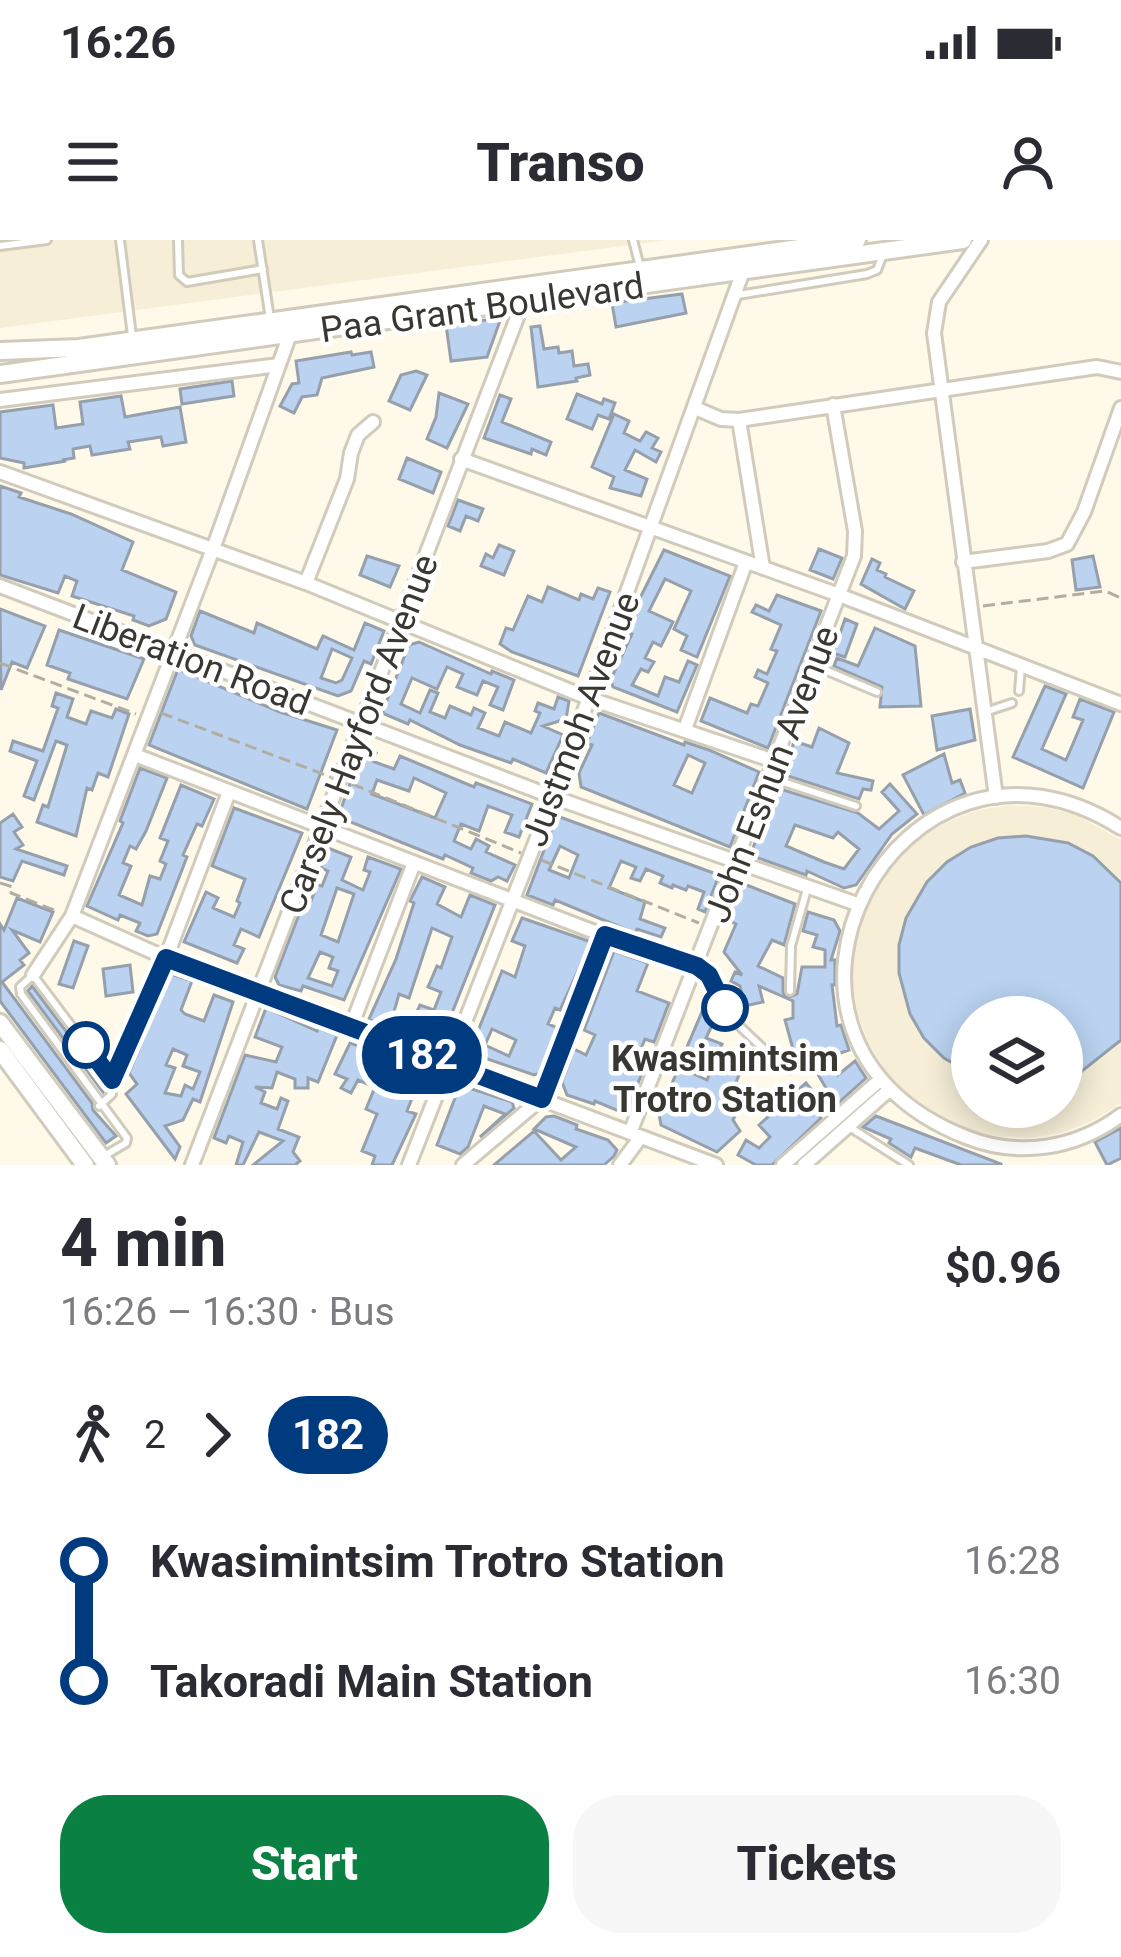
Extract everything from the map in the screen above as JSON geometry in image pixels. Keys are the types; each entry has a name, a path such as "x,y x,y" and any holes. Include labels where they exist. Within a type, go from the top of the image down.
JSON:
{"main road":[{"name":"Paa Grant Boulevard","path":"0,351 80,356 290,334 640,270 857,240"},
{"name":"Paa Grant Boulevard","path":"0,374 132,340 270,321 523,302 963,240"},
{"path":"0,1023 98,1163"},
{"path":"2,1055 98,1163"}],"street":[{"path":"981,240 934,316 996,797"},
{"name":"Justmoh Avenue","path":"409,1165 553,797 743,271"},
{"name":"Carsely Hayford Avenue","path":"192,1165 523,302"},
{"path":"33,975 72,916 290,334"},
{"path":"0,400 279,365"},
{"path":"695,408 739,420 1096,367 1121,372"},
{"name":"John Eshun Avenue","path":"620,1165 771,778 856,543 833,405"},
{"path":"963,562 1066,544 1084,512 1121,408"},
{"path":"739,420 763,568"},
{"path":"306,584 347,479 358,436 373,422"},
{"path":"461,459 839,595 1121,704"},
{"path":"0,472 306,584 588,698 777,762"},
{"path":"685,729 746,562"},
{"name":"Liberation Road","path":"0,586 553,797 856,904"},
{"path":"135,755 697,966"},
{"path":"112,1080 166,958 229,792"},
{"path":"1121,828 1067,802 1031,796 996,797 952,809 912,832 880,865 856,904 844,952 845,1002 861,1049 885,1084 931,1124 1035,1157 1121,1114"},
{"path":"351,1027 414,863"},
{"path":"72,916 166,958 716,1165"},
{"path":"463,1165 542,1099 605,935"},
{"path":"804,1165 885,1084"},
{"path":"783,1165 885,1084"},
{"path":"1050,1148 1052,1165"}],"lane":[{"path":"0,246 47,240"},
{"path":"120,240 132,340"},
{"path":"178,240 182,280 263,269"},
{"path":"258,240 270,321"},
{"path":"633,240 640,270"},
{"path":"734,296 868,274 877,270 884,251"},
{"path":"813,665 877,692"},
{"path":"1018,691 1021,668"},
{"path":"984,712 1012,703"},
{"path":"771,778 856,806"},
{"path":"790,991 791,946 808,886"},
{"path":"697,966 709,975 735,1022 774,1061 790,1070"},
{"path":"98,1163 127,1138 99,1106 21,994 20,987 33,975 112,1080 112,1094 99,1106"},
{"path":"848,1126 909,1165"}],"path":[{"path":"970,608 1105,591 1121,598"},
{"path":"0,663 148,718 158,712 712,926"},
{"path":"0,884 13,887 11,893 72,916"}],"shaded area":[{"path":"0,240 668,240 0,328"},
{"path":"1010,805 1043,807 1075,814 1121,840 1121,1103 1092,1121 1083,1124 1083,996 951,996 951,1123 908,1096 869,1044 852,981 862,917 875,887 895,861 947,822"},
{"path":"962,1128 1074,1128 1029,1138"}],"building":[{"path":"682,294 686,313 616,327 612,303"},
{"path":"501,318 487,357 451,361 446,325"},
{"path":"540,326 544,349 572,351 574,366 588,364 590,375 538,387 531,327"},
{"path":"371,352 374,367 322,378 317,395 302,397 294,413 280,406 292,384 299,383 296,361"},
{"path":"416,371 427,375 410,410 389,401 401,375"},
{"path":"232,381 234,396 182,404 180,389"},
{"path":"439,393 468,404 447,448 427,439"},
{"path":"577,394 602,404 604,399 615,403 609,419 598,415 592,429 567,419"},
{"path":"500,395 511,399 502,422 551,442 546,455 484,438"},
{"path":"121,396 125,417 180,407 186,442 163,446 161,437 128,442 130,449 92,455 90,446 73,449 74,458 62,460 66,461 24,468 24,463 0,458 0,412 53,405 56,428 83,424 80,402"},
{"path":"614,414 629,421 624,433 640,441 646,432 658,438 652,448 661,452 656,462 635,450 625,470 647,479 641,496 610,488 614,477 592,467"},
{"path":"407,458 441,472 433,493 399,479"},
{"path":"0,486 133,542 122,570 176,592 166,619 149,626 133,620 134,616 72,596 77,581 65,576 58,593 0,575"},
{"path":"458,500 483,509 478,521 466,516 460,531 448,526"},
{"path":"499,545 514,551 504,575 481,566 486,554 493,558"},
{"path":"819,549 842,558 833,579 810,570"},
{"path":"664,550 730,576 697,657 681,650 687,636 674,629 691,591 665,579 649,611 673,622 661,646 653,642 645,658 654,662 648,672 641,669 632,685 658,696 665,677 679,682 688,661 697,665 677,712 613,687 611,679 632,634 628,633 639,600"},
{"path":"367,556 399,566 390,587 360,575"},
{"path":"1093,556 1100,587 1076,590 1072,560"},
{"path":"872,559 880,563 877,570 885,577 914,591 905,609 861,584"},
{"path":"548,587 579,600 581,594 593,599 598,588 610,592 578,676 500,644 506,628 513,630 528,596 542,602"},
{"path":"777,595 821,611 768,748 701,721 710,698 747,713 751,704 758,706 768,683 755,677 758,670 767,674 781,625 752,612 756,605 769,611"},
{"path":"0,609 45,626 27,668 12,662 1,690"},
{"path":"200,611 254,633 257,623 317,649 323,636 354,650 365,623 384,631 371,664 364,661 351,691 338,696 195,645 191,636","holes":["332,649 352,658 342,680 321,678"]},
{"path":"845,619 857,624 845,657 833,653"},
{"path":"875,628 915,646 921,706 880,707 882,687 834,666 837,658 858,666"},
{"path":"59,630 144,659 127,699 68,679 70,673 47,665"},
{"path":"419,642 514,680 503,710 490,705 498,687 483,681 477,695 457,687 463,674 447,667 437,689 412,678 401,704 420,713 430,690 438,693 430,712 445,718 450,706 471,715 474,708 485,713 478,728 499,736 505,722 531,733 540,713 535,711 538,703 554,709 558,697 569,701 566,719 543,726 563,735 546,773 382,713 409,645"},
{"path":"178,669 280,712 337,730 307,809 149,745"},
{"path":"1045,686 1066,694 1042,749 1066,760 1083,720 1073,717 1080,699 1114,712 1083,788 1013,757"},
{"path":"56,693 73,699 67,717 86,724 91,711 112,718 116,709 129,714 108,777 98,773 92,790 87,788 76,836 37,822 43,805 48,807 67,745 56,741 34,800 24,796 37,761 10,751 13,741 43,751 58,708 52,706"},
{"path":"970,709 975,740 937,750 932,716"},
{"path":"599,713 759,772 730,847 581,787 579,773 592,745 587,743","holes":["688,755 705,763 692,793 674,785"]},
{"path":"819,728 849,743 837,773 873,781 871,790 863,789 859,799 785,775 794,741 812,747"},
{"path":"363,748 376,753 372,761 394,769 400,756 474,787 476,783 532,804 519,837 505,832 512,815 488,806 479,831 461,824 454,841 471,849 476,839 489,846 486,852 515,865 507,881 498,877 491,881 445,855 443,859 338,817","holes":["414,778 446,793 435,818 372,794 377,780 409,791"]},
{"path":"944,754 952,783 960,780 965,793 924,815 903,775"},
{"path":"140,768 167,778 146,831 136,849 130,846 123,863 131,866 119,895 142,905 150,876 160,879 166,864 160,861 168,841 160,838 181,785 214,799 183,855 187,857 157,934 148,936 136,931 140,923 120,915 118,920 87,906 123,823"},
{"path":"890,784 917,814 892,834 856,885 844,888 807,871 806,875 750,855 777,788 858,813 879,829 899,811 882,792","holes":["795,825 833,838 838,832 859,849 844,869 786,846"]},
{"path":"234,808 302,833 259,937 241,929 234,945 244,949 237,963 184,942 206,892 218,898 213,908 234,917 240,903 245,879 212,866"},
{"path":"13,814 22,827 14,832 23,845 16,849 67,866 64,875 22,861 13,881 0,877 0,823"},
{"path":"557,816 719,875 705,912 698,909 704,892 688,886 686,890 672,888 660,883 663,876 646,869 640,881 631,878 636,867 621,861 609,888 645,902 640,919 665,928 661,937 637,929 635,933 555,900 553,905 527,895","holes":["560,846 578,855 569,878 549,870"]},
{"path":"1026,836 1068,843 1093,856 1121,883 1121,1040 1083,1070 1083,996 951,996 951,1062 924,1038 910,1014 899,973 906,918 927,882 947,862 998,838"},
{"path":"328,848 351,857 342,880 363,890 370,872 364,870 368,857 401,869 344,1000 303,986 301,991 279,985 275,977 303,904 309,906 317,885 322,886 328,871 321,868","holes":["337,888 354,894 338,942 321,935","320,952 333,957 329,968 338,971 332,986 308,978"]},
{"path":"422,877 445,887 437,904 461,917 470,895 495,905 444,1033 433,1041 369,1019 396,959 414,903 410,901","holes":["432,928 452,937 428,987 441,992 434,1010 420,1005 412,1022 393,1015 399,994 409,998"]},
{"path":"744,884 795,904 784,945 772,940 758,966 783,978 787,998 797,994 802,967 825,967 825,950 813,947 817,935 803,931 808,912 834,920 840,931 831,960 835,960 832,985 837,1026 841,1025 849,1050 829,1057 838,1075 855,1061 866,1078 836,1105 810,1061 797,1064 785,1020 793,1018 793,1001 759,986 763,1002 745,1006 740,986 731,981 735,972 742,975 724,952 736,924 726,919"},
{"path":"17,898 53,912 40,942 12,930 29,953 20,960 24,965 2,982 116,1136 106,1143 0,1001 0,924 4,930"},
{"path":"522,918 591,942 560,1010 555,1008 548,1024 558,1028 540,1073 534,1075 476,1055 472,1046 502,971 515,977 525,946 512,941","holes":["492,1029 516,1040 509,1056 485,1045"]},
{"path":"74,941 88,946 73,988 59,984"},
{"path":"614,951 648,963 637,991 669,1003 654,1042 645,1039 640,1051 649,1055 626,1114 567,1095 562,1082 574,1049 586,1055 595,1035 584,1030"},
{"path":"130,965 133,992 106,996 103,969"},
{"path":"171,974 192,981 181,1010 185,1014 204,1021 214,995 233,1002 200,1102 193,1099 183,1120 165,1126 180,1147 175,1159 126,1094 137,1084 129,1073","holes":["173,1049 187,1055 183,1066 200,1072 193,1089 185,1085 181,1096 165,1093 175,1068 166,1065"]},
{"path":"32,986 102,1079 103,1092 28,991"},
{"path":"707,1000 715,1004 706,1038 722,1044 717,1055 743,1065 735,1085 747,1090 733,1120 740,1131 717,1152 661,1125 659,1114 679,1067 707,1080 713,1065 684,1054"},
{"path":"266,1008 337,1035 318,1082 308,1078 308,1088 295,1088 295,1079 277,1072 272,1088 255,1087 265,1092 261,1103 277,1109 281,1098 288,1101 278,1129 299,1137 293,1152 300,1161 253,1165 283,1141 259,1132 243,1165 236,1165 243,1142 229,1136 226,1143 214,1138 245,1055 276,1062 282,1047 255,1037"},
{"path":"350,1043 424,1068 407,1111 416,1114 392,1165 372,1165 375,1156 362,1151 377,1114 366,1109 375,1087 358,1080 351,1093 341,1088 347,1079 335,1074"},
{"path":"806,1083 822,1102 814,1109 821,1118 772,1165 756,1165 738,1155 746,1140 759,1148 770,1137 759,1125"},
{"path":"460,1085 512,1102 514,1108 480,1137 505,1114 484,1106 468,1147 460,1154 437,1145"},
{"path":"554,1116 608,1140 617,1150 614,1156 604,1165 494,1165 534,1131 561,1160 576,1147 534,1129"},
{"path":"876,1116 1001,1165 961,1165 915,1148 911,1157 889,1143 891,1139 863,1127"},
{"path":"1121,1128 1121,1158 1107,1165 1095,1142"}],"bus line":[{"name":"182","path":"86,1045 112,1080 166,958 542,1099 605,935 697,966 709,975 725,1008"}],"place":[{"name":"Kwasimintsim Trotro Station","path":"725,1008"}]}
